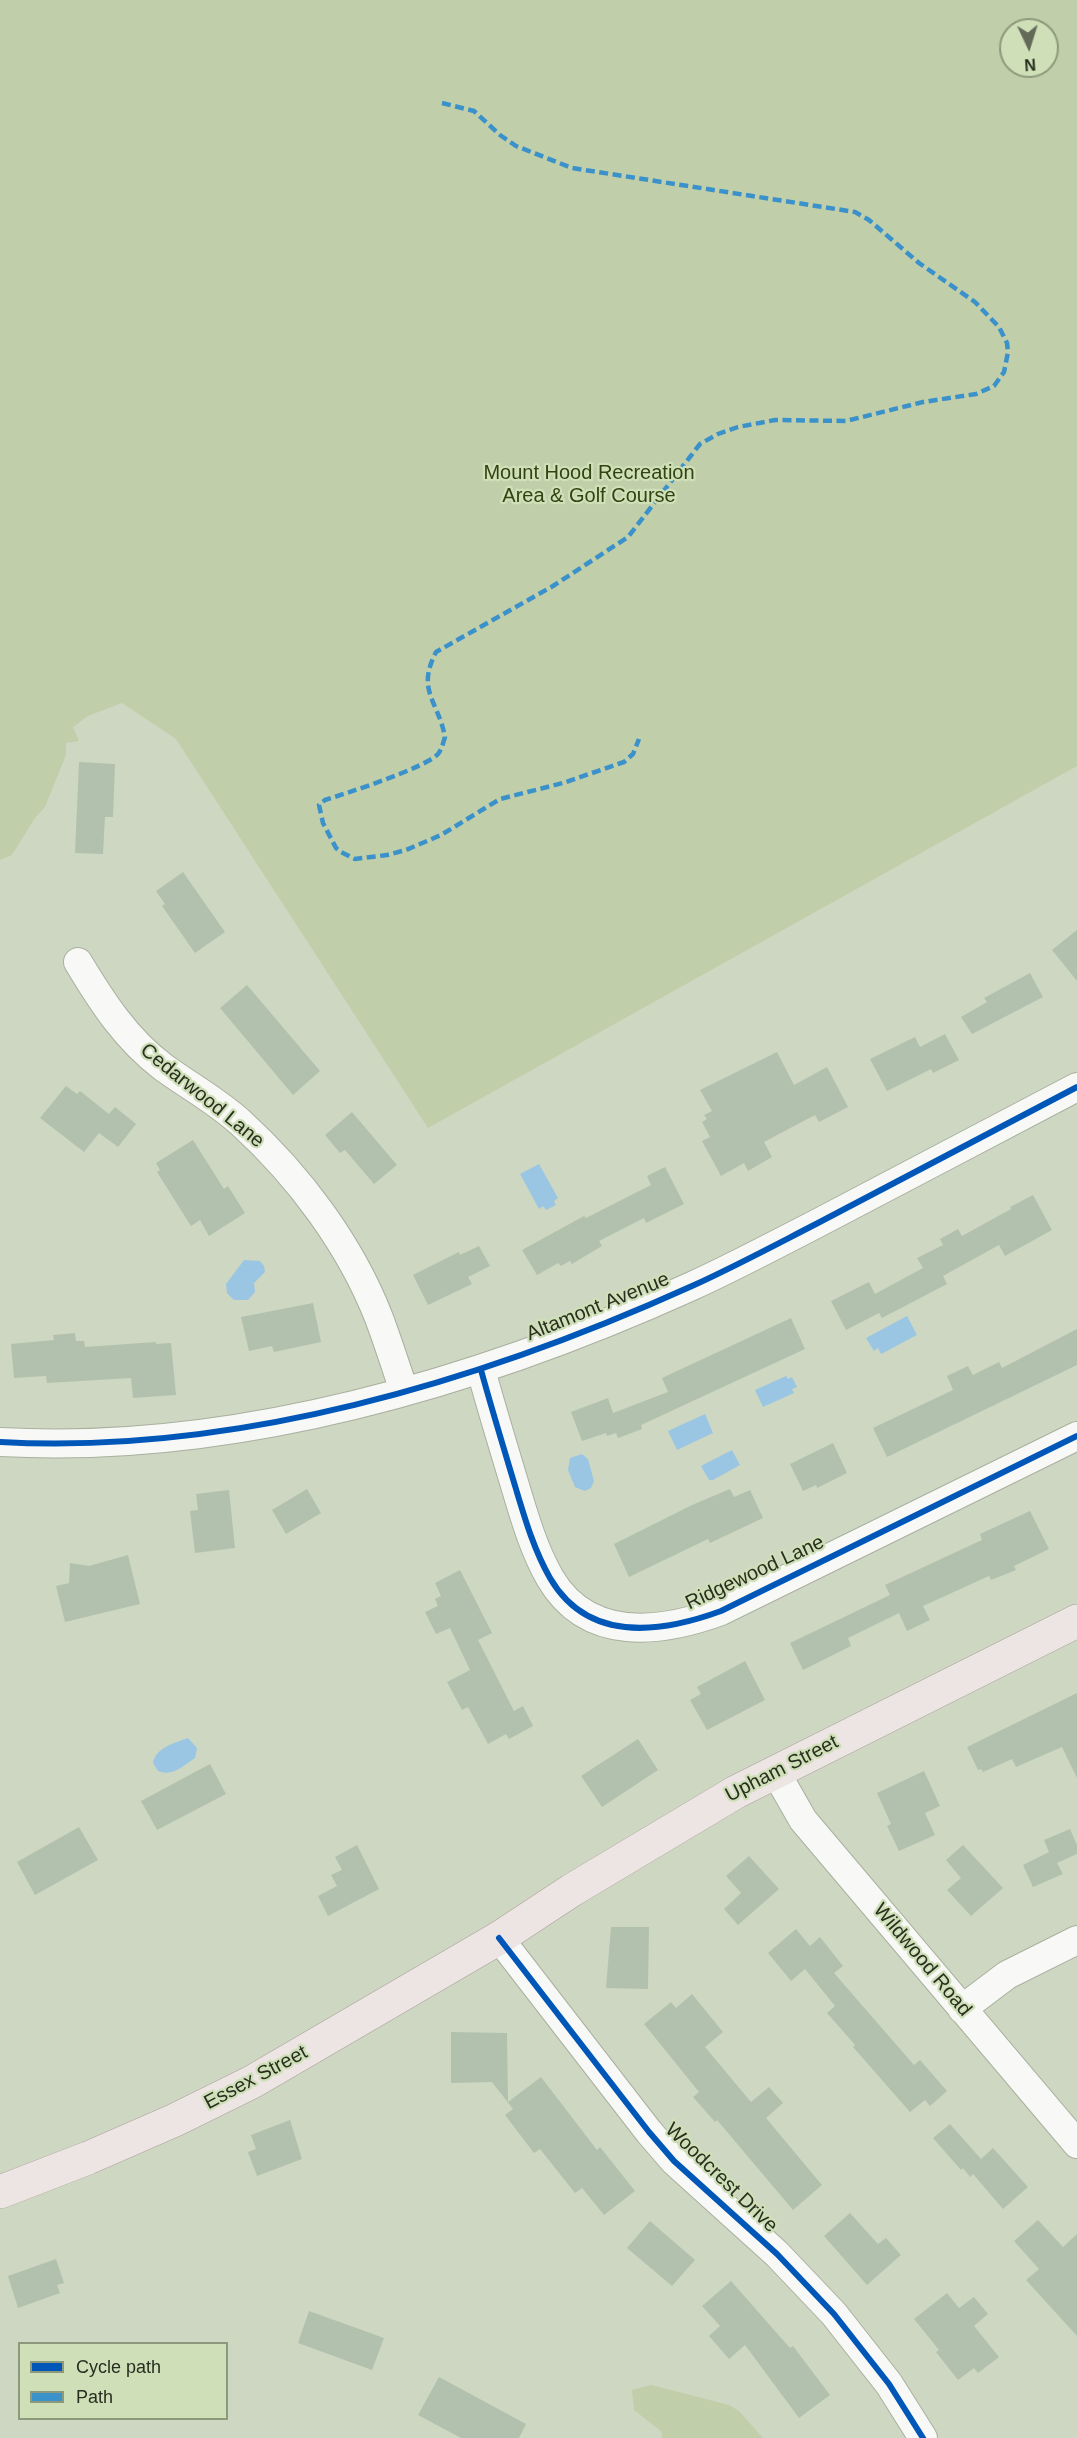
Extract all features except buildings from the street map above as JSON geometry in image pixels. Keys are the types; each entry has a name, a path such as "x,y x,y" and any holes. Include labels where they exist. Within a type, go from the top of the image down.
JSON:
{"main road":[{"name":"Upham Street","path":"500,1938 572,1890 700,1812 775,1771 1077,1621"},
{"name":"Essex Street","path":"0,2192 110,2149 252,2082 500,1938"}],"street":[{"name":"Cedarwood Lane","path":"78,962 108,1011 127,1034 163,1067 213,1100 240,1122 268,1148 313,1202 339,1239 366,1290 378,1316 404,1391"},
{"name":"Altamont Avenue","path":"0,1442 132,1442 238,1428 326,1410 481,1370 582,1333 694,1286 1077,1087"},
{"name":"Ridgewood Lane","path":"481,1370 531,1538 551,1580 570,1603 581,1612 594,1619 623,1627 645,1629 669,1626 687,1623 721,1611 1077,1436"},
{"name":"Wildwood Road","path":"775,1771 803,1820 1077,2144"},
{"name":"Woodcrest Drive","path":"500,1938 674,2161 777,2254 841,2323 889,2384 923,2438"},
{"path":"962,2009 1007,1975 1077,1940"}],"green space":[{"name":"Mount Hood Recreation Area & Golf Course","path":"0,0 1077,0 1077,766 428,1128 176,739 122,703 88,716 73,727 79,741 66,743 66,755 45,807 35,818 12,855 0,860"},
{"path":"651,2385 729,2405 739,2411 763,2438 662,2438 662,2432 634,2410 632,2390"}],"water":[{"path":"539,1164 558,1198 554,1201 556,1205 546,1210 543,1206 539,1209 520,1174"},
{"path":"244,1260 260,1261 265,1272 254,1283 255,1292 248,1300 234,1300 227,1293 226,1284"},
{"path":"907,1316 917,1335 881,1354 878,1348 874,1351 866,1338"},
{"path":"786,1376 788,1379 792,1377 797,1387 792,1389 794,1393 763,1407 755,1390"},
{"path":"705,1414 713,1433 677,1450 668,1431"},
{"path":"732,1450 740,1465 709,1480 701,1466"},
{"path":"582,1454 588,1459 594,1481 591,1488 585,1491 575,1487 568,1470 570,1458"},
{"path":"188,1738 197,1748 195,1758 173,1771 158,1771 153,1763 158,1753 167,1746"}],"marked path":[{"path":"442,103 474,111 516,146 572,168 855,212 869,220 919,263 975,302 999,327 1007,343 1008,352 1004,372 994,386 976,394 923,402 846,421 775,420 738,427 700,444 628,537 553,586 436,652 430,665 428,686 445,737 438,754 402,773 325,800 319,805 323,823 336,848 355,859 406,850 441,835 500,799 563,783 624,762 633,754 639,739"}],"cycle path":[{"path":"0,1442 89,1443 177,1437 266,1424 355,1405 442,1381 527,1353 611,1321 708,1279 1077,1087"},
{"path":"481,1370 526,1523 550,1578 566,1599 584,1614 605,1623 627,1627 674,1624 721,1611 1077,1436"},
{"path":"499,1938 674,2161 777,2254 834,2314 889,2384 923,2438"}]}
